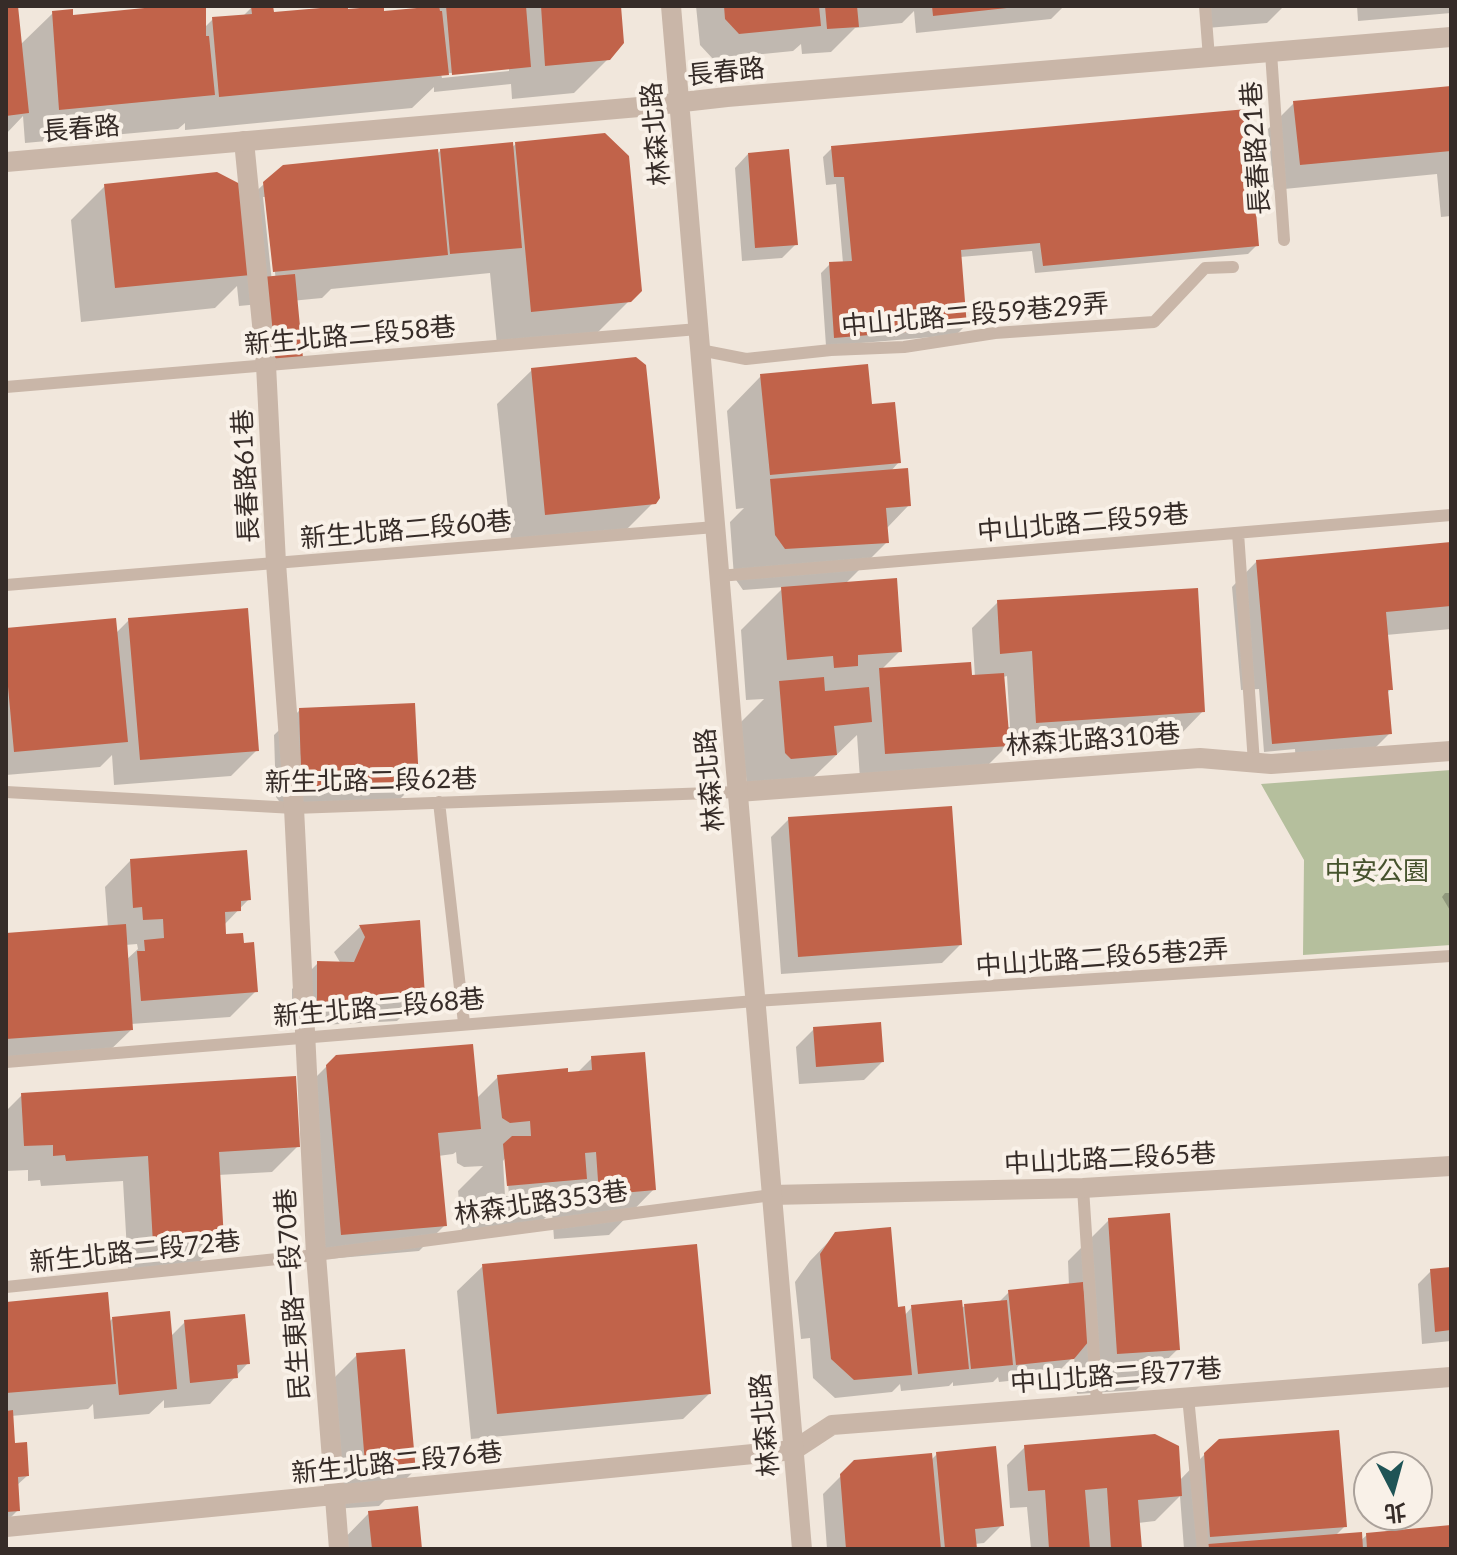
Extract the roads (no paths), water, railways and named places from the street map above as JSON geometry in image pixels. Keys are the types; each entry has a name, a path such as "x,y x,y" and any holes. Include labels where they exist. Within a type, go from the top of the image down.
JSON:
{"street":[{"name":"林森北路","path":"671,6 802,1549"},
{"name":"長春路","path":"6,162 679,104 727,97 1451,37"},
{"name":"長春路61巷","path":"244,141 266,365 305,1036"},
{"name":"林森北路310巷","path":"738,792 1200,758 1271,764 1451,751"},
{"name":"民生東路一段70巷","path":"305,1036 316,1255 339,1549"},
{"name":"中山北路二段65巷","path":"772,1195 1083,1188 1451,1166"},
{"name":"中山北路二段77巷","path":"794,1450 832,1425 1451,1377"},
{"name":"新生北路二段76巷","path":"6,1527 794,1450"}],"lane":[{"path":"1205,6 1209,58"},
{"name":"長春路21巷","path":"1271,53 1284,240"},
{"name":"中山北路二段59巷29弄","path":"699,339 746,359 831,350 904,347 995,333 1154,322 1205,268 1233,267"},
{"name":"新生北路二段58巷","path":"6,387 266,365 699,339"},
{"name":"中山北路二段59巷","path":"719,576 1451,515"},
{"name":"新生北路二段60巷","path":"6,585 715,527"},
{"path":"1238,533 1254,763"},
{"name":"新生北路二段62巷","path":"6,792 294,808 738,792"},
{"path":"439,802 464,1023"},
{"name":"中山北路二段65巷2弄","path":"755,1001 1451,956"},
{"name":"新生北路二段68巷","path":"6,1062 755,1001"},
{"path":"1083,1188 1097,1403"},
{"name":"林森北路353巷","path":"316,1255 772,1195"},
{"name":"新生北路二段72巷","path":"6,1287 316,1255"},
{"path":"1188,1397 1203,1549"}],"park label":[{"name":"中安公園","path":"1377,872"}]}
